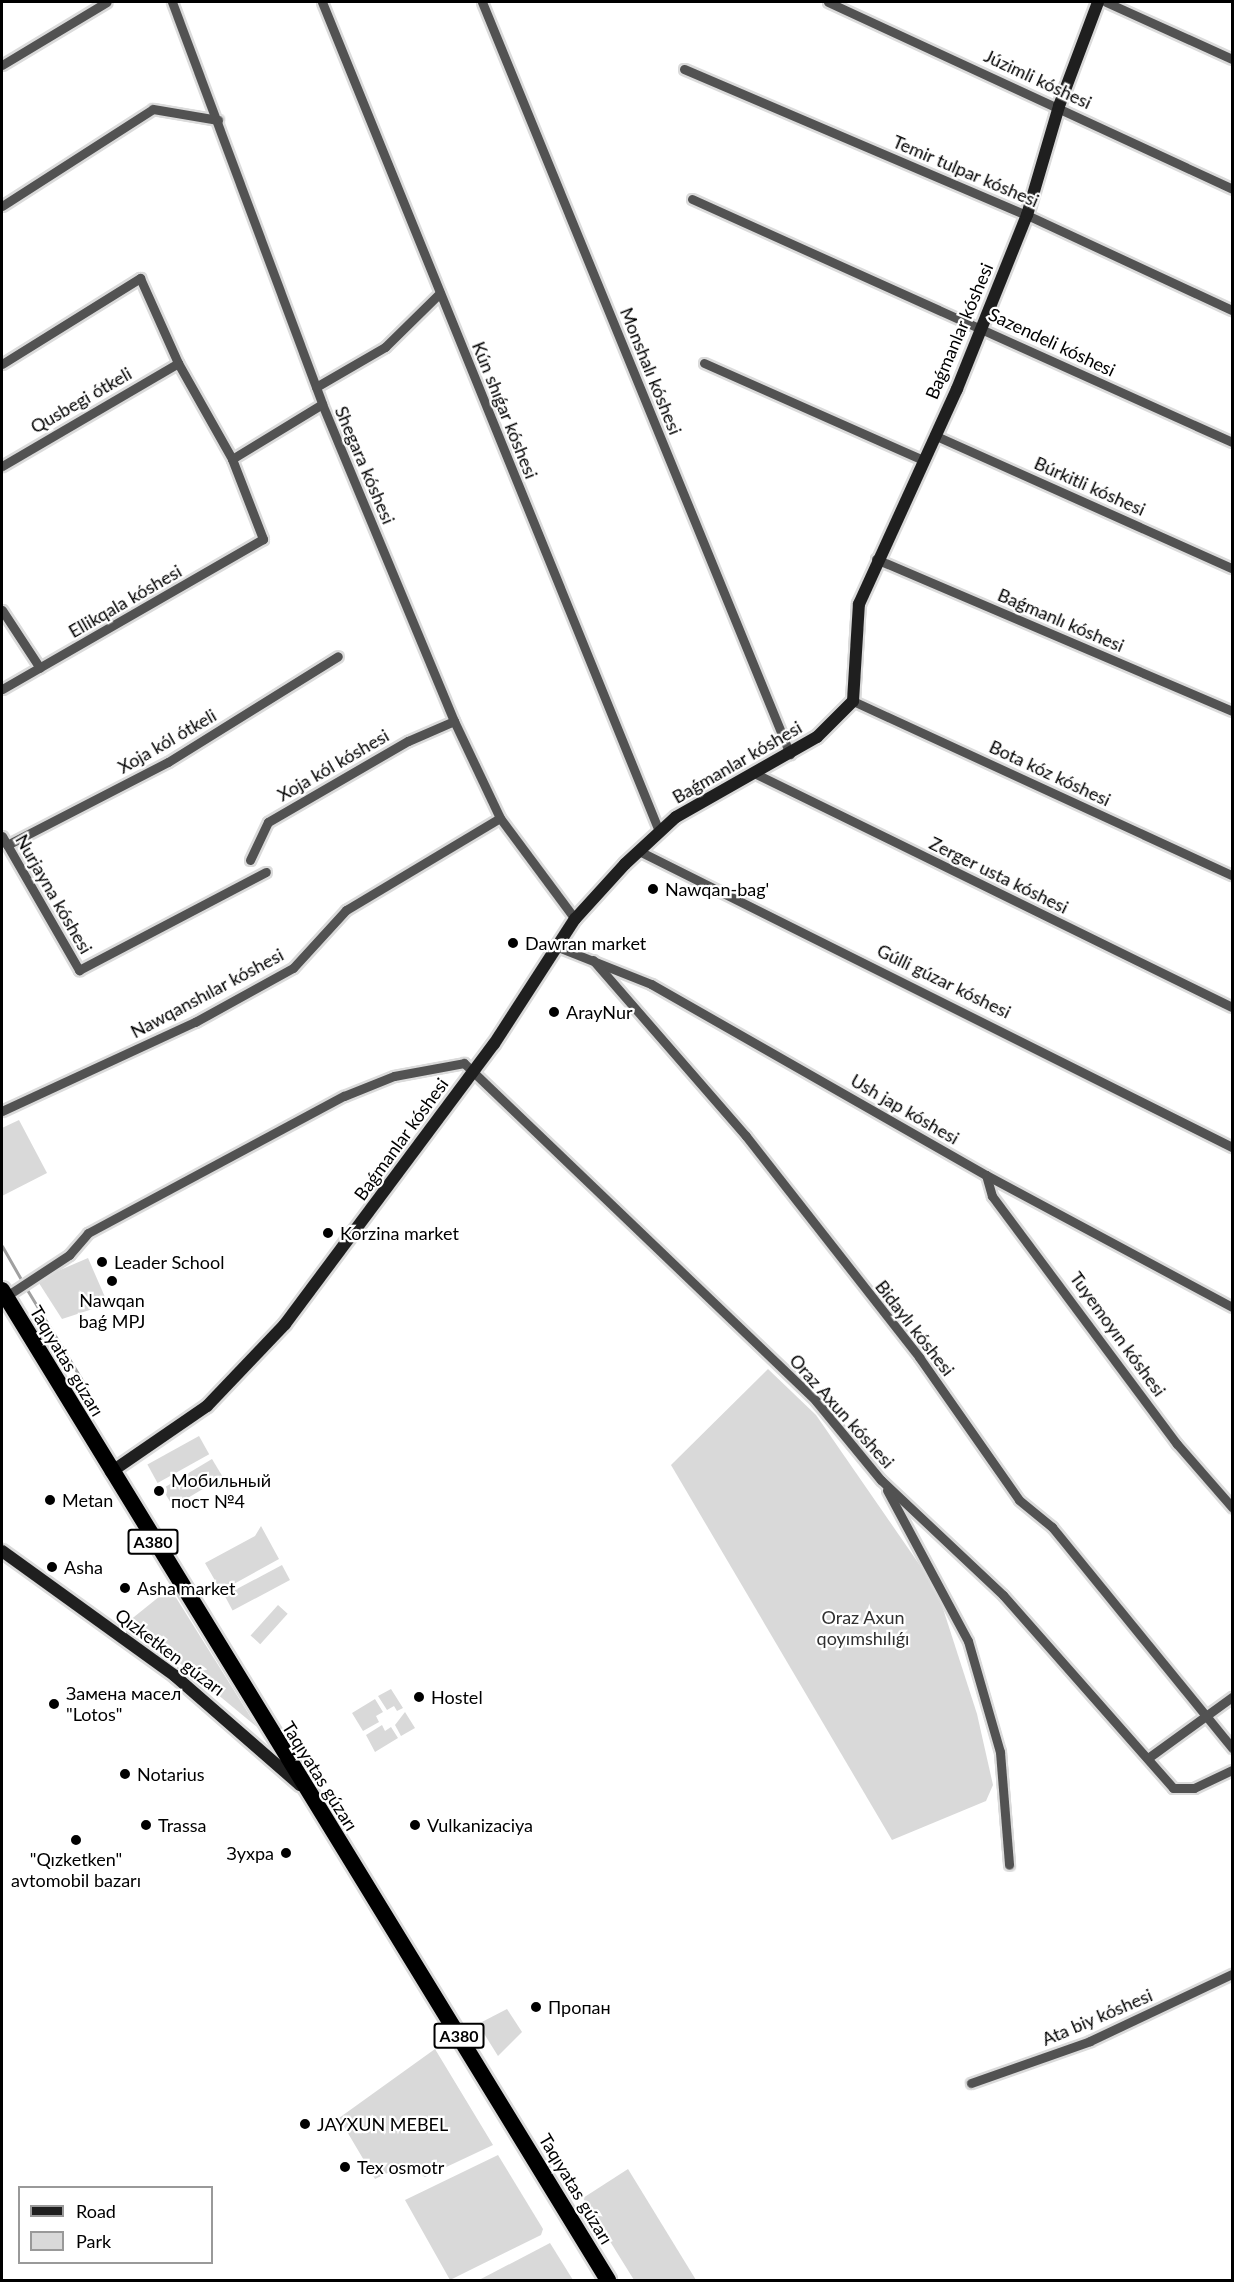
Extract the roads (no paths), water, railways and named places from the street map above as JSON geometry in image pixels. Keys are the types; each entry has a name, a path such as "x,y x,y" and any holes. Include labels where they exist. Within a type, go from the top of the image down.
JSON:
{"highway":[{"name":"Taqıyatas gúzarı","path":"3,1293 608,2280"}],"street":[{"path":"2,65 107,2"},
{"name":"Shegara kóshesi","path":"172,2 218,120 322,404 454,722 500,818 575,919"},
{"name":"Kún shıǵar kóshesi","path":"321,2 659,831"},
{"name":"Monshalı kóshesi","path":"482,2 790,754"},
{"name":"Júzimli kóshesi","path":"828,2 1059,106 1233,189"},
{"name":"Baǵmanlar kóshesi","path":"111,1472 207,1406 247,1368 331,1269 473,1071 575,919 639,851 659,831 752,772 790,754 840,720 853,701 855,624 876,559 934,435 1027,215 1059,106 1098,2"},
{"path":"1106,2 1233,59"},
{"name":"Temir tulpar kóshesi","path":"684,69 1027,215 1233,310"},
{"path":"2,206 153,109 218,120"},
{"name":"Sazendeli kóshesi","path":"692,199 1233,442"},
{"path":"2,364 140,278 178,363 232,459 322,404"},
{"path":"316,387 385,347 440,293"},
{"name":"Qusbegi ótkeli","path":"2,466 178,363"},
{"path":"704,363 923,460"},
{"name":"Búrkitli kóshesi","path":"934,435 1233,568"},
{"name":"Ellikqala kóshesi","path":"2,689 263,539 232,459"},
{"name":"Baǵmanlı kóshesi","path":"876,559 1233,711"},
{"path":"2,610 40,668"},
{"name":"Xoja kól ótkeli","path":"7,845 168,762 338,656"},
{"name":"Bota kóz kóshesi","path":"853,701 1233,875"},
{"name":"Xoja kól kóshesi","path":"250,860 268,822 408,741 454,722"},
{"name":"Zerger usta kóshesi","path":"752,772 1233,1007"},
{"name":"Nawqanshılar kóshesi","path":"2,1111 195,1022 293,968 346,910 500,818"},
{"name":"Nurjayna kóshesi","path":"2,836 79,970 266,872"},
{"name":"Gúlli gúzar kóshesi","path":"639,851 1233,1147"},
{"name":"Ush jap kóshesi","path":"558,947 651,984 986,1175 1233,1307"},
{"name":"Bidaylı kóshesi","path":"593,960 746,1136 920,1357 1019,1500 1052,1527 1210,1716 1233,1748"},
{"path":"3,1293 69,1255 88,1233 344,1096 394,1076 464,1063 473,1071"},
{"name":"Oraz Axun kóshesi","path":"473,1071 816,1401 881,1480 1003,1595 1173,1788 1194,1788 1233,1770"},
{"name":"Tuyemoyın kóshesi","path":"986,1175 992,1196 1177,1444 1233,1507"},
{"path":"881,1480 968,1641 1000,1752 1010,1865"},
{"name":"Qızketken gúzarı","path":"3,1554 176,1676 307,1792"},
{"path":"1148,1758 1210,1716 1233,1697"},
{"name":"Ata biy kóshesi","path":"971,2083 1090,2041 1233,1974"}],"waterway":[{"path":"2,1246 22,1281"},
{"path":"26,1288 88,1390"}],"place":[{"name":"Nawqan-bag'","path":"653,889"},
{"name":"Dawran market","path":"513,943"},
{"name":"ArayNur","path":"554,1012"},
{"name":"Korzina market","path":"328,1233"},
{"name":"Leader School","path":"102,1262"},
{"name":"Nawqan baǵ MPJ","path":"112,1281"},
{"name":"Мобильный пост №4","path":"159,1491"},
{"name":"Metan","path":"50,1500"},
{"name":"Asha","path":"52,1567"},
{"name":"Asha market","path":"125,1588"},
{"name":"Hostel","path":"419,1697"},
{"name":"Замена масел \"Lotos\"","path":"54,1704"},
{"name":"Notarius","path":"125,1774"},
{"name":"Trassa","path":"146,1825"},
{"name":"Vulkanizaciya","path":"415,1825"},
{"name":"\"Qızketken\" avtomobil bazarı","path":"76,1840"},
{"name":"Зухра","path":"286,1853"},
{"name":"Пропан","path":"536,2007"},
{"name":"JAYXUN MEBEL","path":"305,2124"},
{"name":"Tex osmotr","path":"345,2167"}],"park label":[{"name":"Oraz Axun qoyımshılıǵı","path":"863,1628"}]}
